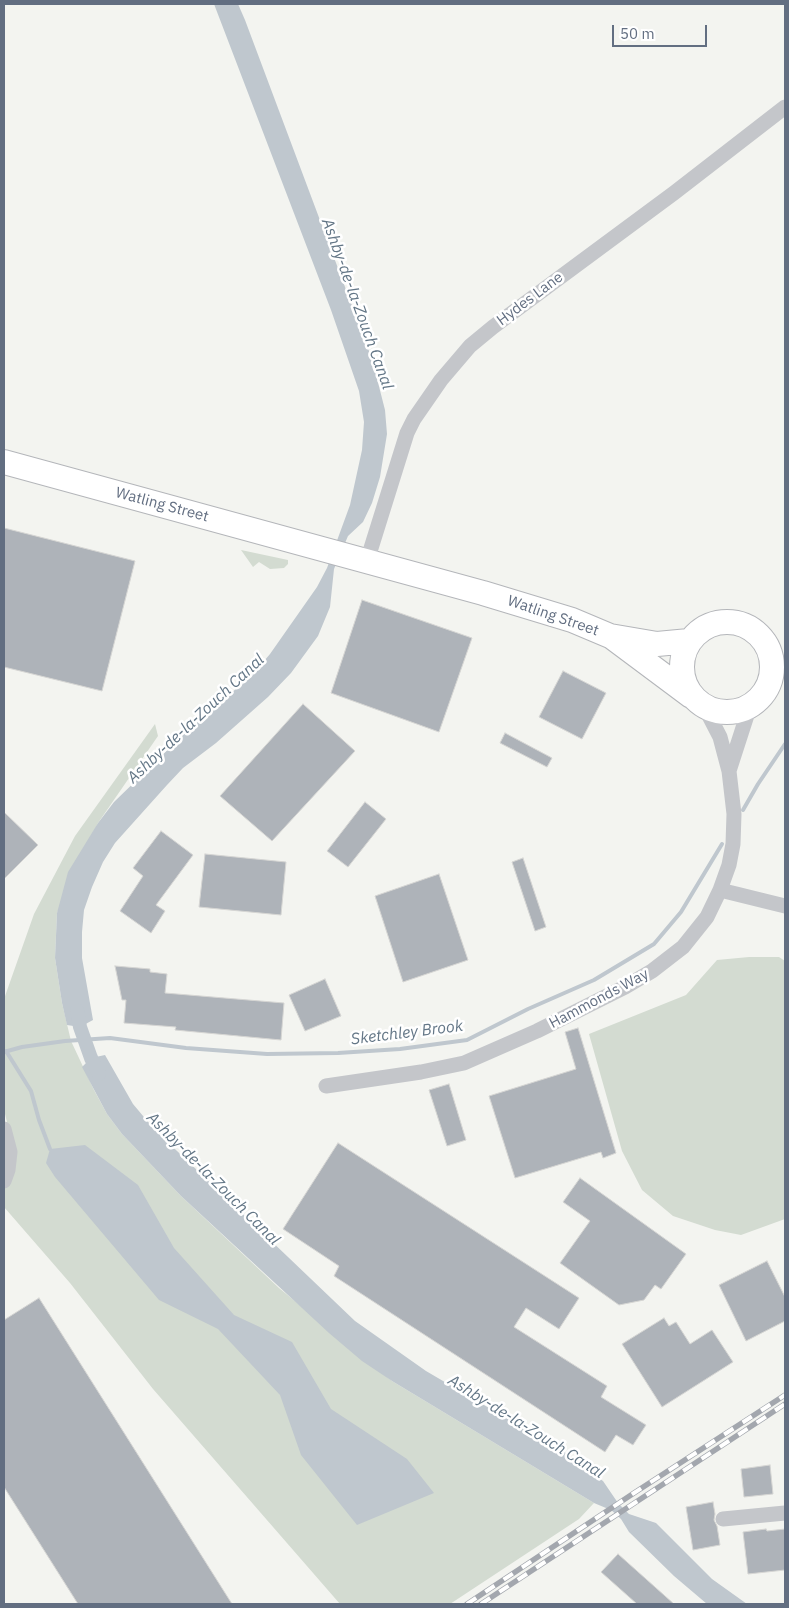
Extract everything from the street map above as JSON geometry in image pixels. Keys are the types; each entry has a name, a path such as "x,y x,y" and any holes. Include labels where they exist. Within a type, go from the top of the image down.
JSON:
{"highway":[{"name":"Watling Street","path":"4,462 360,559 563,617 610,636 657,644 689,641"},
{"path":"764,640 770,652 772,666 767,696 736,712 720,712 698,702 683,683 681,668 683,654 689,641 698,631 710,624 737,622 747,626 785,656"},
{"name":"Watling Street","path":"610,636 698,702"}],"street":[{"name":"Hydes Lane","path":"360,559 414,419 441,380 470,346 785,108"},
{"name":"Hammonds Way","path":"729,771 767,696"},
{"name":"Hammonds Way","path":"326,1086 461,1064 497,1050 574,1014 652,971 683,947 707,917 729,865 733,844 734,814 729,771 720,737 698,702"},
{"path":"720,890 785,906"},
{"path":"4,1129 10,1152 8,1170 4,1181"},
{"path":"723,1519 785,1513"}],"shaded area":[{"path":"214,4 238,4 245,20 372,359 385,410 387,434 380,477 372,503 363,522 348,536 334,569 330,607 318,636 291,673 268,697 216,743 183,768 115,843 103,862 84,910 82,958 93,1020 80,1027 67,1025 55,958 57,913 68,872 98,823 114,802 184,734 252,675 270,654 317,587 327,568 350,505 362,450 364,422 359,391 331,310"},
{"path":"241,550 288,560 288,564 284,568 270,569 259,562 253,567"},
{"path":"155,724 158,736 98,823 57,913 55,958 62,1003 71,1041 107,1114 122,1134 181,1196 279,1288 392,1381 594,1503 579,1519 450,1604 340,1604 153,1389 70,1283 4,1207 4,1129 8,1126 4,1110 4,999 34,914 75,836"},
{"path":"779,957 785,961 785,1219 741,1235 715,1230 673,1216 642,1190 622,1151 589,1034 686,995 717,960"},
{"path":"105,1055 133,1104 154,1129 355,1321 426,1371 576,1459 579,1464 603,1481 618,1503 629,1514 656,1523 712,1579 747,1604 707,1604 674,1576 629,1532 621,1519 609,1508 594,1503 392,1381 362,1361 329,1333 181,1196 122,1134 107,1114 82,1067 91,1058"},
{"path":"85,1145 138,1185 174,1248 234,1315 292,1342 331,1409 407,1459 434,1493 357,1525 301,1455 280,1395 218,1329 159,1300 55,1177 46,1163 50,1149"}],"building":[{"path":"4,528 135,561 102,691 4,667"},
{"path":"362,600 472,638 439,732 331,693"},
{"path":"563,671 606,693 582,739 539,717"},
{"path":"303,704 355,751 272,841 220,796"},
{"path":"505,733 552,758 547,767 500,743"},
{"path":"365,802 386,819 348,867 327,851"},
{"path":"4,812 38,845 4,879"},
{"path":"161,831 193,855 156,905 165,911 151,933 120,911 143,876 133,868"},
{"path":"205,854 286,862 281,915 199,907"},
{"path":"523,858 546,927 535,931 512,862"},
{"path":"439,874 468,960 403,982 375,896"},
{"path":"115,966 150,969 150,972 167,974 165,993 284,1003 281,1040 175,1030 176,1027 124,1023 126,1000 122,1000"},
{"path":"325,979 341,1016 305,1031 289,995"},
{"path":"578,1028 616,1153 603,1158 601,1152 515,1178 489,1096 576,1069 565,1032"},
{"path":"449,1084 466,1140 447,1146 429,1090"},
{"path":"338,1143 579,1298 559,1329 526,1308 514,1327 607,1386 601,1397 646,1425 633,1445 616,1435 605,1452 334,1276 339,1266 283,1229"},
{"path":"580,1178 686,1254 661,1289 655,1285 644,1300 619,1305 560,1263 590,1221 563,1202"},
{"path":"767,1261 785,1297 785,1321 746,1341 719,1285"},
{"path":"39,1298 232,1604 78,1604 4,1487 4,1320"},
{"path":"664,1318 669,1326 676,1322 690,1344 712,1330 733,1362 662,1407 622,1344"},
{"path":"770,1465 773,1494 744,1497 741,1469"},
{"path":"713,1502 714,1520 717,1526 720,1545 693,1550 686,1507"},
{"path":"766,1529 767,1531 785,1529 785,1570 748,1574 743,1532"},
{"path":"618,1554 674,1604 637,1604 601,1572"}],"waterway":[{"name":"Sketchley Brook","path":"743,810 785,744"},
{"name":"Sketchley Brook","path":"4,1052 22,1047 65,1041 110,1038 186,1048 267,1054 338,1053 400,1049 467,1040 528,1009 594,980 654,944 681,912 722,844"},
{"name":"Ashby-de-la-Zouch Canal","path":"77,1010 80,1027 99,1074"},
{"path":"6,1051 31,1091 50,1149"}],"railway":[{"path":"467,1604 785,1395"},
{"path":"481,1604 785,1404"}]}
